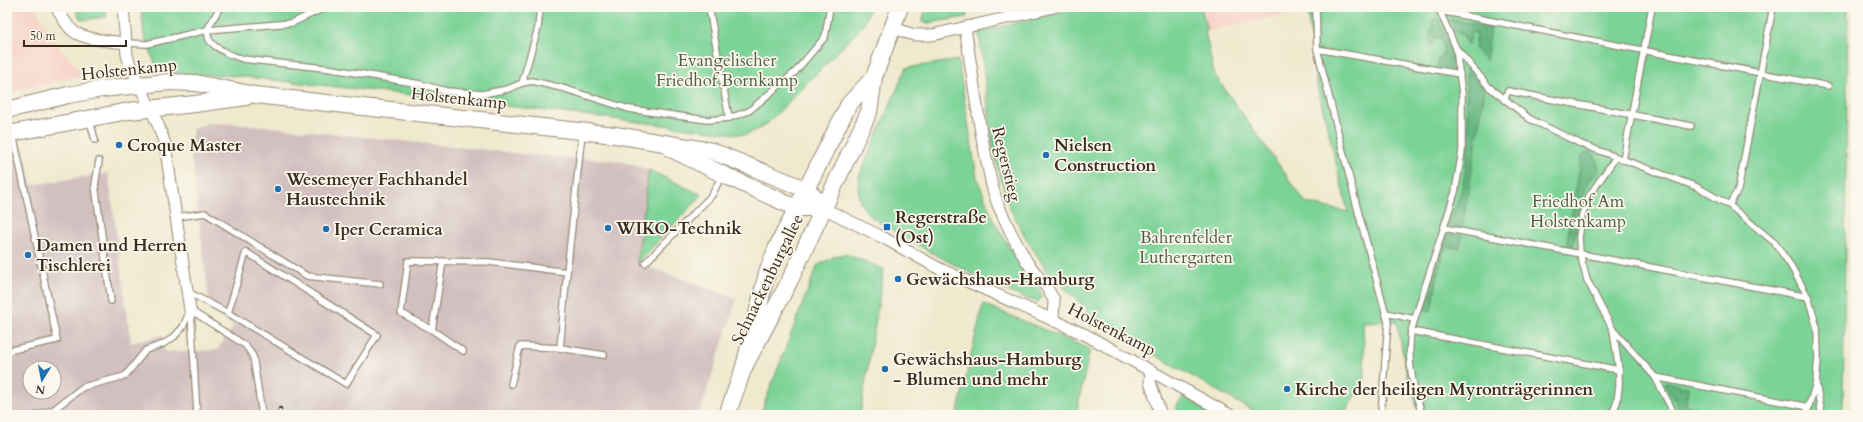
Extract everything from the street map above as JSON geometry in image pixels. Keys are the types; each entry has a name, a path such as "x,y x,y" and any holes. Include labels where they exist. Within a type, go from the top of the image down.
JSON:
{"main road":[{"path":"874,77 900,7"},
{"name":"Schnackenburgallee","path":"727,415 744,367 767,273 777,247 849,104 874,77"},
{"name":"Schnackenburgallee","path":"744,367 789,282 869,112 874,77"},
{"name":"Holstenkamp","path":"7,110 68,95 168,82 196,83 255,95 582,131 712,150 805,189 812,194 823,208"},
{"name":"Holstenkamp","path":"10,134 150,108 195,104 255,95"},
{"name":"Holstenkamp","path":"659,142 722,174 796,208 823,208"}],"street":[{"path":"56,7 69,27 76,33 126,43"},
{"path":"123,7 126,43 130,65 157,122 165,144 190,310"},
{"path":"893,28 914,35 932,35 1054,7"},
{"name":"Regerstieg","path":"966,27 981,133 992,186 998,205 1012,235 1027,262 1047,288 1054,300 1053,320"},
{"name":"Holstenkamp","path":"823,208 940,268 1086,335 1230,415"},
{"path":"1151,371 1150,382 1162,415"}],"lane":[{"path":"220,7 207,30 209,40 221,51 248,60 333,69 420,84 446,91 482,94 508,89 522,83 532,81 551,85 629,109 707,120 729,118 749,111 785,82 807,59 825,36 830,7"},
{"path":"126,43 147,44 207,30 292,23 326,7"},
{"path":"522,83 538,28 540,7"},
{"path":"709,7 729,118"},
{"path":"1316,7 1317,49 1388,322 1381,415"},
{"path":"1623,160 1652,7"},
{"path":"1729,205 1738,190 1773,8 1761,7"},
{"path":"1439,9 1828,86"},
{"path":"1424,415 1421,410 1410,374 1408,352 1411,331 1455,192 1462,151 1462,94 1456,48 1439,9"},
{"path":"1456,48 1489,87 1530,119 1581,144 1681,180 1729,205 1775,243 1792,266 1808,297 1817,328 1818,358 1816,383 1806,415"},
{"path":"1317,49 1460,74"},
{"path":"1504,100 1508,91 1691,126"},
{"path":"90,118 94,140"},
{"path":"560,348 582,131"},
{"path":"7,352 57,340 10,134"},
{"path":"1616,157 1588,196 1582,215 1579,238 1580,254 1587,280 1613,330 1655,377 1675,415"},
{"path":"99,161 96,185 111,301"},
{"path":"645,263 712,195 722,174"},
{"path":"177,217 205,213 307,276 380,284"},
{"path":"1444,228 1808,297"},
{"path":"188,292 228,313 346,384 377,335 246,252 228,313"},
{"path":"463,351 432,330 401,313 408,262 489,262 567,272"},
{"path":"432,330 443,262"},
{"path":"36,415 53,410 83,387 125,376 146,350 163,344 174,337 184,327 190,310"},
{"path":"190,310 197,415"},
{"path":"190,310 245,345 253,356 262,415"},
{"path":"1386,313 1414,319"},
{"path":"1612,415 1617,402 1619,370 1613,330"},
{"path":"1411,331 1619,370"},
{"path":"512,384 520,346 560,348 604,355"},
{"path":"1655,377 1809,407"},
{"path":"1816,383 1822,415"}],"shaded area":[{"path":"7,7 35,7 57,45 83,76 14,90 7,77"},
{"path":"1201,7 1307,7 1307,10 1207,31"},
{"path":"208,123 244,124 532,155 620,161 649,170 637,263 737,299 699,415 7,415 7,150 23,146 32,185 108,173 131,343 163,335 165,352 217,350 234,326 210,310 190,146 193,129"}],"green space":[{"path":"74,7 106,7 107,17 81,20"},
{"name":"Evangelischer Friedhof Bornkamp","path":"141,7 871,7 862,27 765,126 745,135 458,100 236,76 170,73 155,63 144,35"},
{"path":"926,7 966,7 967,17 928,23 922,22"},
{"name":"Friedhof Am Holstenkamp","path":"1081,7 1201,7 1207,31 1205,31 1214,74 1306,203 1348,212 1316,81 1307,7 1848,7 1843,415 1421,415 1409,381 1396,321 1363,322 1365,378 1346,411 1340,408 1336,415 1260,415 1127,339 1091,314 1049,273 1028,242 1009,207 994,154 979,32"},
{"path":"1438,18 1450,48 1454,70 1437,66 1438,59 1442,57 1444,49 1441,38 1435,37 1433,45 1429,44 1433,20"},
{"path":"1450,19 1491,28 1486,60 1475,49 1477,33 1471,32 1469,45 1462,34 1456,33"},
{"path":"958,60 977,178 994,221 1019,264 1037,285 1042,297 1039,301 1028,299 1009,292 956,266 903,237 872,217 864,209 860,202 858,191 859,176 906,68"},
{"path":"1466,69 1485,89 1462,228 1448,226 1464,180 1468,134"},
{"path":"1588,152 1595,155 1599,170 1586,187 1580,207 1572,249 1566,248 1582,155"},
{"path":"649,170 702,195 637,263"},
{"path":"1447,234 1462,235 1460,248 1449,247 1442,254 1431,311 1421,309 1443,238"},
{"path":"846,254 884,269 860,415 760,415 817,266 835,256"},
{"path":"983,304 1090,349 1076,415 957,415"},
{"path":"1665,384 1680,385 1680,388 1683,386 1688,387 1686,405 1700,408 1698,415 1683,415"},
{"path":"1184,396 1212,415 1178,415 1175,407"}],"railway":[{"path":"279,415 280,409"}],"place":[{"name":"Croque Master","path":"119,145"},
{"name":"Nielsen Construction","path":"1046,155"},
{"name":"Wesemeyer Fachhandel Haustechnik","path":"278,189"},
{"name":"Regerstraße (Ost)","path":"887,227"},
{"name":"WIKO-Technik","path":"608,228"},
{"name":"Iper Ceramica","path":"326,229"},
{"name":"Damen und Herren Tischlerei","path":"28,255"},
{"name":"Gewächshaus-Hamburg","path":"898,279"},
{"name":"Gewächshaus-Hamburg - Blumen und mehr","path":"885,369"},
{"name":"Kirche der heiligen Myronträgerinnen","path":"1287,389"}],"park label":[{"name":"Bahrenfelder Luthergarten","path":"1186,247"}]}
